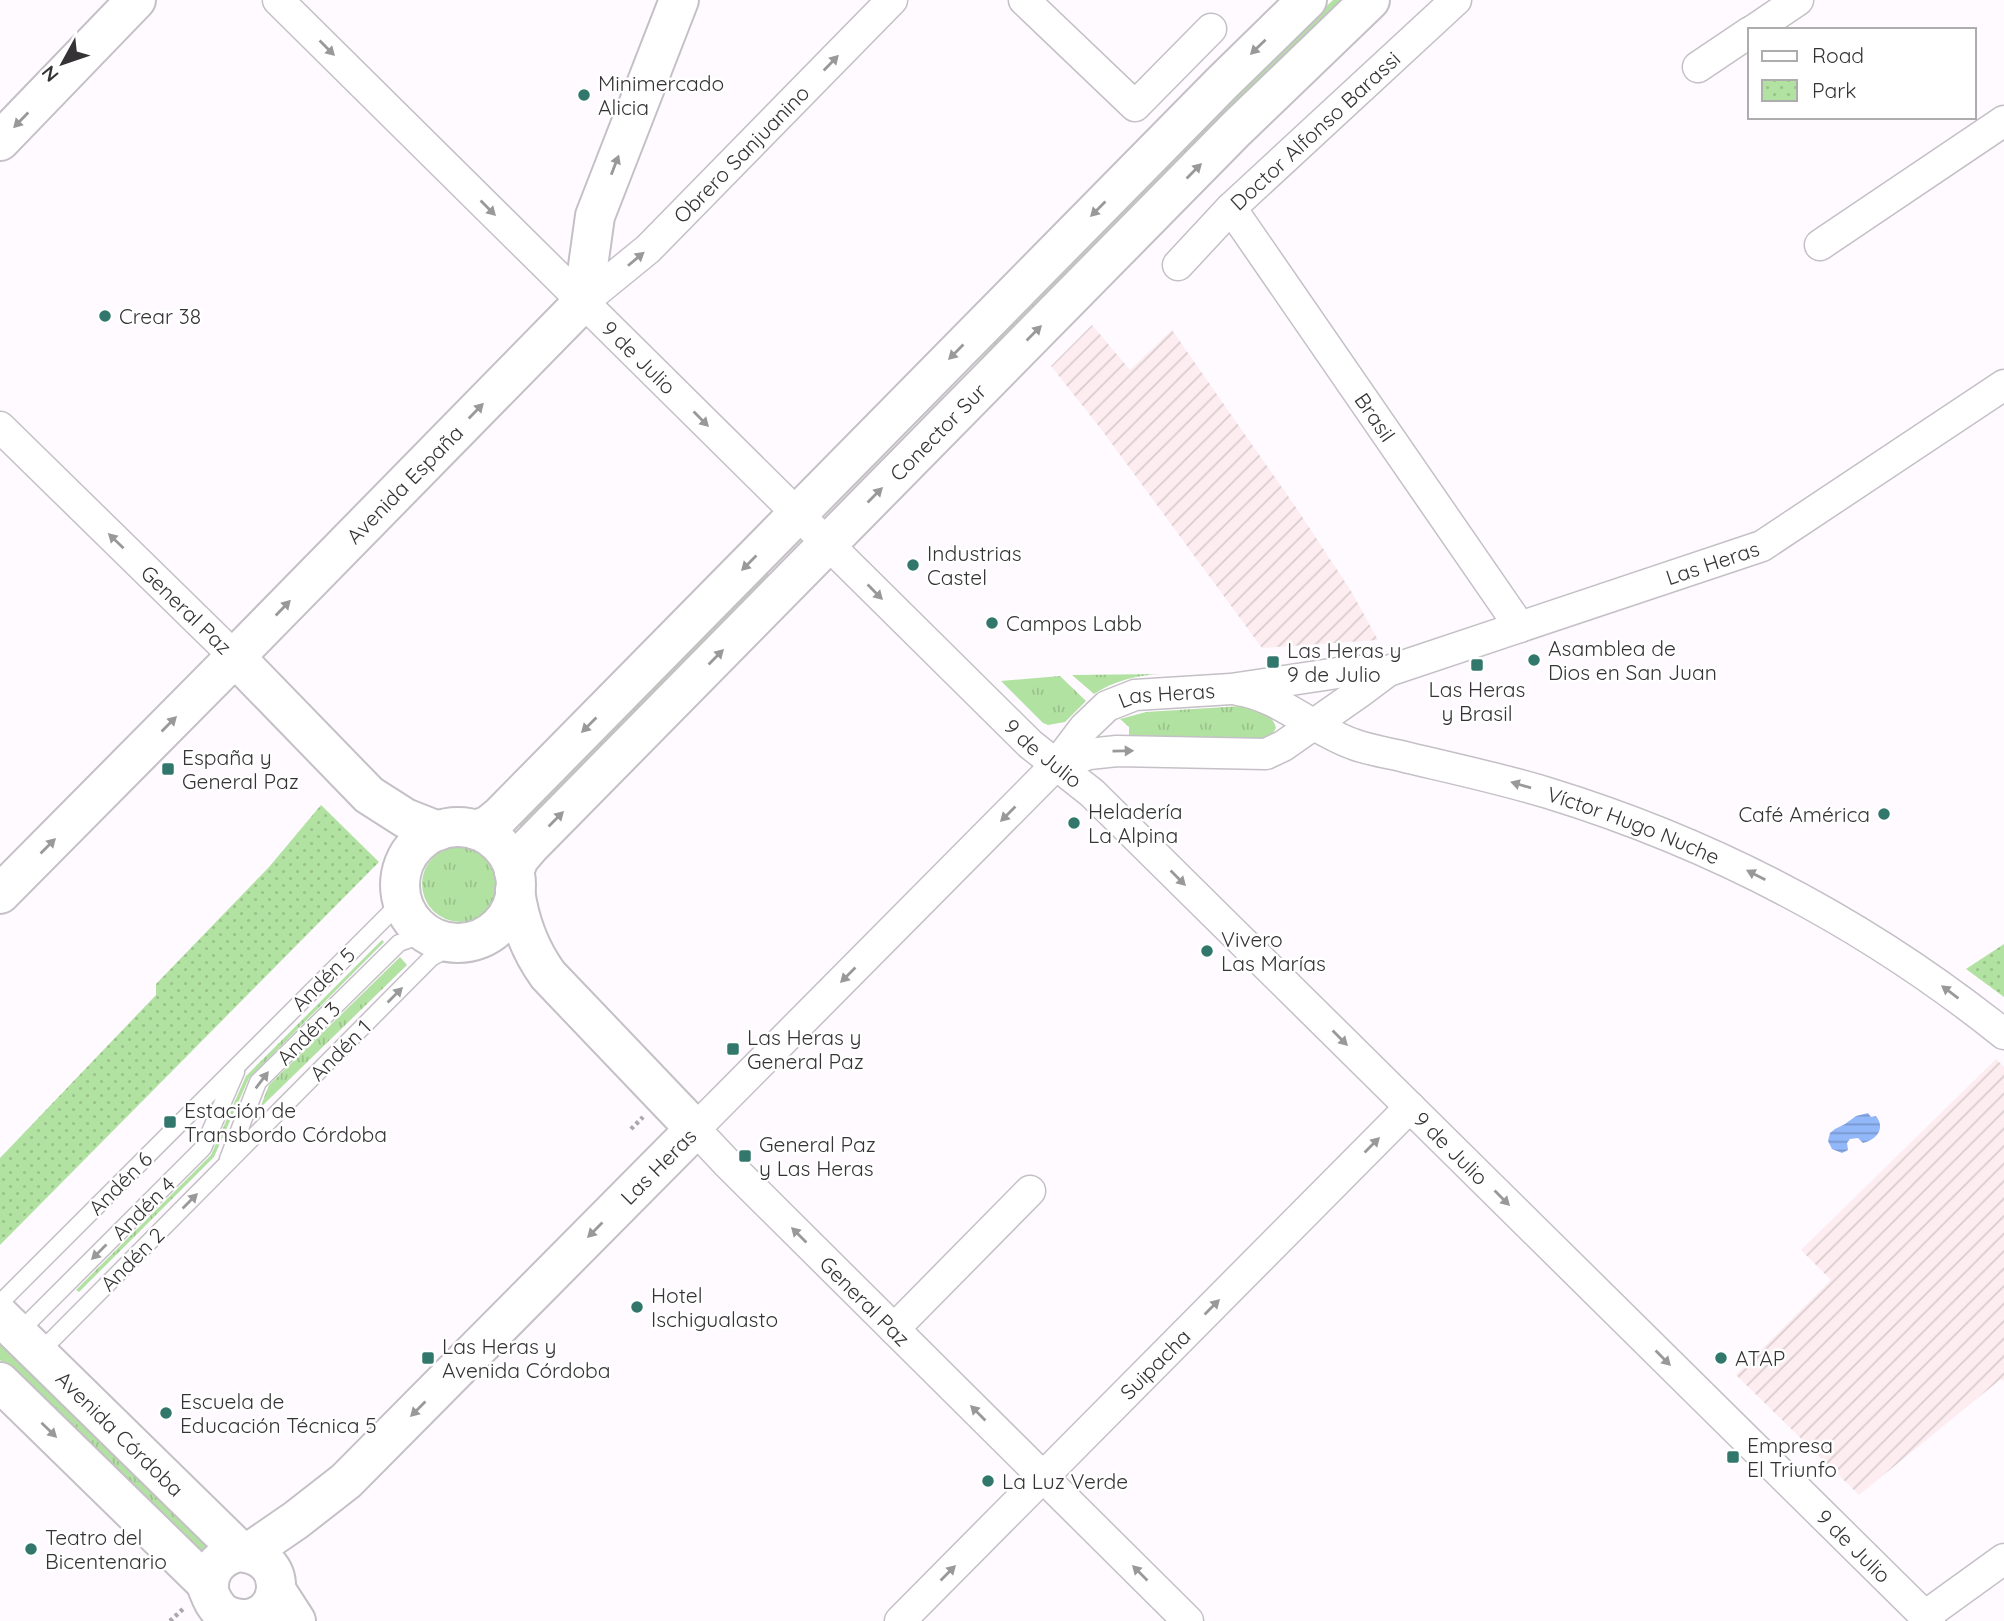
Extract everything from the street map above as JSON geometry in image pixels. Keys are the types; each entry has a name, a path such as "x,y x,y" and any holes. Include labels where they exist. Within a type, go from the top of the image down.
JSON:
{"main road":[{"path":"0,141 136,0"},
{"path":"583,302 596,216 679,0"},
{"name":"Conector Sur","path":"476,830 494,822 1307,0"},
{"name":"Conector Sur","path":"453,939 482,938 503,922 510,910 519,859 530,846 1226,138 1370,0"},
{"name":"Avenida España","path":"0,894 583,302"},
{"name":"General Paz","path":"235,657 369,795 405,818 438,831"},
{"name":"General Paz","path":"369,795 389,835 401,885"},
{"path":"453,939 410,918 404,906 401,885 403,866 418,844 428,835 453,827 476,830 492,838 501,847 509,858 515,881"},
{"name":"General Paz","path":"515,881 523,926 540,964 695,1129"},
{"name":"General Paz","path":"453,939 510,954 548,975"},
{"name":"Las Heras","path":"197,1604 220,1560 244,1552 296,1520 346,1481 695,1129"},
{"name":"Avenida Córdoba","path":"14,1326 244,1552 259,1556 267,1563 286,1606"},
{"path":"0,1382 197,1604 217,1608 226,1615 244,1620 265,1611 272,1602 286,1606"}],"street":[{"name":"9 de Julio","path":"278,0 1030,744 1092,793 1928,1619"},
{"name":"Obrero Sanjuanino","path":"583,302 648,249 892,0"},
{"path":"1024,0 1135,106 1211,29"},
{"name":"Doctor Alfonso Barassi","path":"1178,265 1231,208 1456,0"},
{"path":"1756,28 1798,0"},
{"path":"1698,67 1748,34"},
{"path":"1821,245 2004,121"},
{"name":"Brasil","path":"1231,208 1520,626"},
{"name":"Las Heras","path":"1056,765 1090,754 1117,751 1266,754 1283,746 1388,671 1762,546 2004,385"},
{"name":"General Paz","path":"0,427 235,657"},
{"name":"Las Heras","path":"695,1129 1056,765 1084,728 1107,706 1147,693 1231,689 1351,671 1388,671"},
{"name":"Víctor Hugo Nuche","path":"1231,689 1265,698 1339,739 1362,747 1493,777 1598,808 1699,848 1773,883 1844,923 1936,982 2004,1034"},
{"name":"Suipacha","path":"900,1621 1410,1107"},
{"name":"General Paz","path":"695,1129 1188,1621"},
{"path":"894,1329 1030,1191"},
{"path":"1928,1619 2004,1559"}],"lane":[{"name":"Andén 5","path":"240,1063 391,911 401,885"},
{"name":"Andén 1","path":"226,1165 453,939"},
{"name":"Andén 3","path":"226,1165 258,1082 399,943 453,939"},
{"name":"Andén 4","path":"14,1326 203,1149 240,1063"},
{"name":"Andén 6","path":"14,1326 240,1063"},
{"name":"Andén 2","path":"14,1326 226,1165"}],"path":[{"path":"178,1621 197,1604"}],"shaded area":[{"path":"1092,325 1130,370 1172,330 1297,509 1351,591 1378,640 1262,648 1101,429 1051,366"},
{"path":"1996,1059 2004,1067 2004,1381 2001,1379 1859,1495 1736,1375 1831,1280 1801,1250"}],"green space":[{"path":"1333,0 1345,0 948,395 1051,280"},
{"path":"765,571 771,577 523,829 517,823"},
{"path":"1161,674 1126,680 1094,694 1072,675"},
{"path":"1060,676 1086,701 1065,722 1048,725 1001,681"},
{"path":"1241,706 1258,709 1271,718 1276,728 1272,735 1265,740 1129,740 1129,727 1120,719 1146,712"},
{"path":"321,805 379,862 0,1245 0,1158 156,995 156,984 269,867"},
{"path":"460,846 474,849 487,857 495,870 498,884 495,898 487,911 474,919 460,922 446,919 433,911 425,898 422,884 425,870 433,857 446,849"},
{"path":"382,940 384,942 249,1078 214,1157 79,1292 76,1290 211,1155 246,1076"},
{"path":"2004,944 2004,997 1966,969"},
{"path":"400,957 407,965 260,1108 269,1085"},
{"path":"0,1336 216,1544 200,1559 181,1536 0,1360"}],"water":[{"path":"1868,1113 1871,1117 1876,1116 1879,1121 1880,1129 1875,1137 1863,1143 1858,1138 1850,1139 1847,1143 1848,1150 1842,1153 1832,1149 1828,1141 1830,1133 1856,1116"}],"place":[{"name":"Minimercado Alicia","path":"584,95"},
{"name":"Crear 38","path":"105,316"},
{"name":"Industrias Castel","path":"913,565"},
{"name":"Campos Labb","path":"992,623"},
{"name":"Asamblea de Dios en San Juan","path":"1534,660"},
{"name":"Las Heras y 9 de Julio","path":"1273,662"},
{"name":"Las Heras y Brasil","path":"1477,665"},
{"name":"España y General Paz","path":"168,769"},
{"name":"Café América","path":"1884,814"},
{"name":"Heladería La Alpina","path":"1074,823"},
{"name":"Vivero Las Marías","path":"1207,951"},
{"name":"Las Heras y General Paz","path":"733,1049"},
{"name":"Estación de Transbordo Córdoba","path":"170,1122"},
{"name":"General Paz y Las Heras","path":"745,1156"},
{"name":"Hotel Ischigualasto","path":"637,1307"},
{"name":"Las Heras y Avenida Córdoba","path":"428,1358"},
{"name":"ATAP","path":"1721,1358"},
{"name":"Escuela de Educación Técnica 5","path":"166,1413"},
{"name":"Empresa El Triunfo","path":"1733,1457"},
{"name":"La Luz Verde","path":"988,1481"},
{"name":"Teatro del Bicentenario","path":"31,1549"}]}
